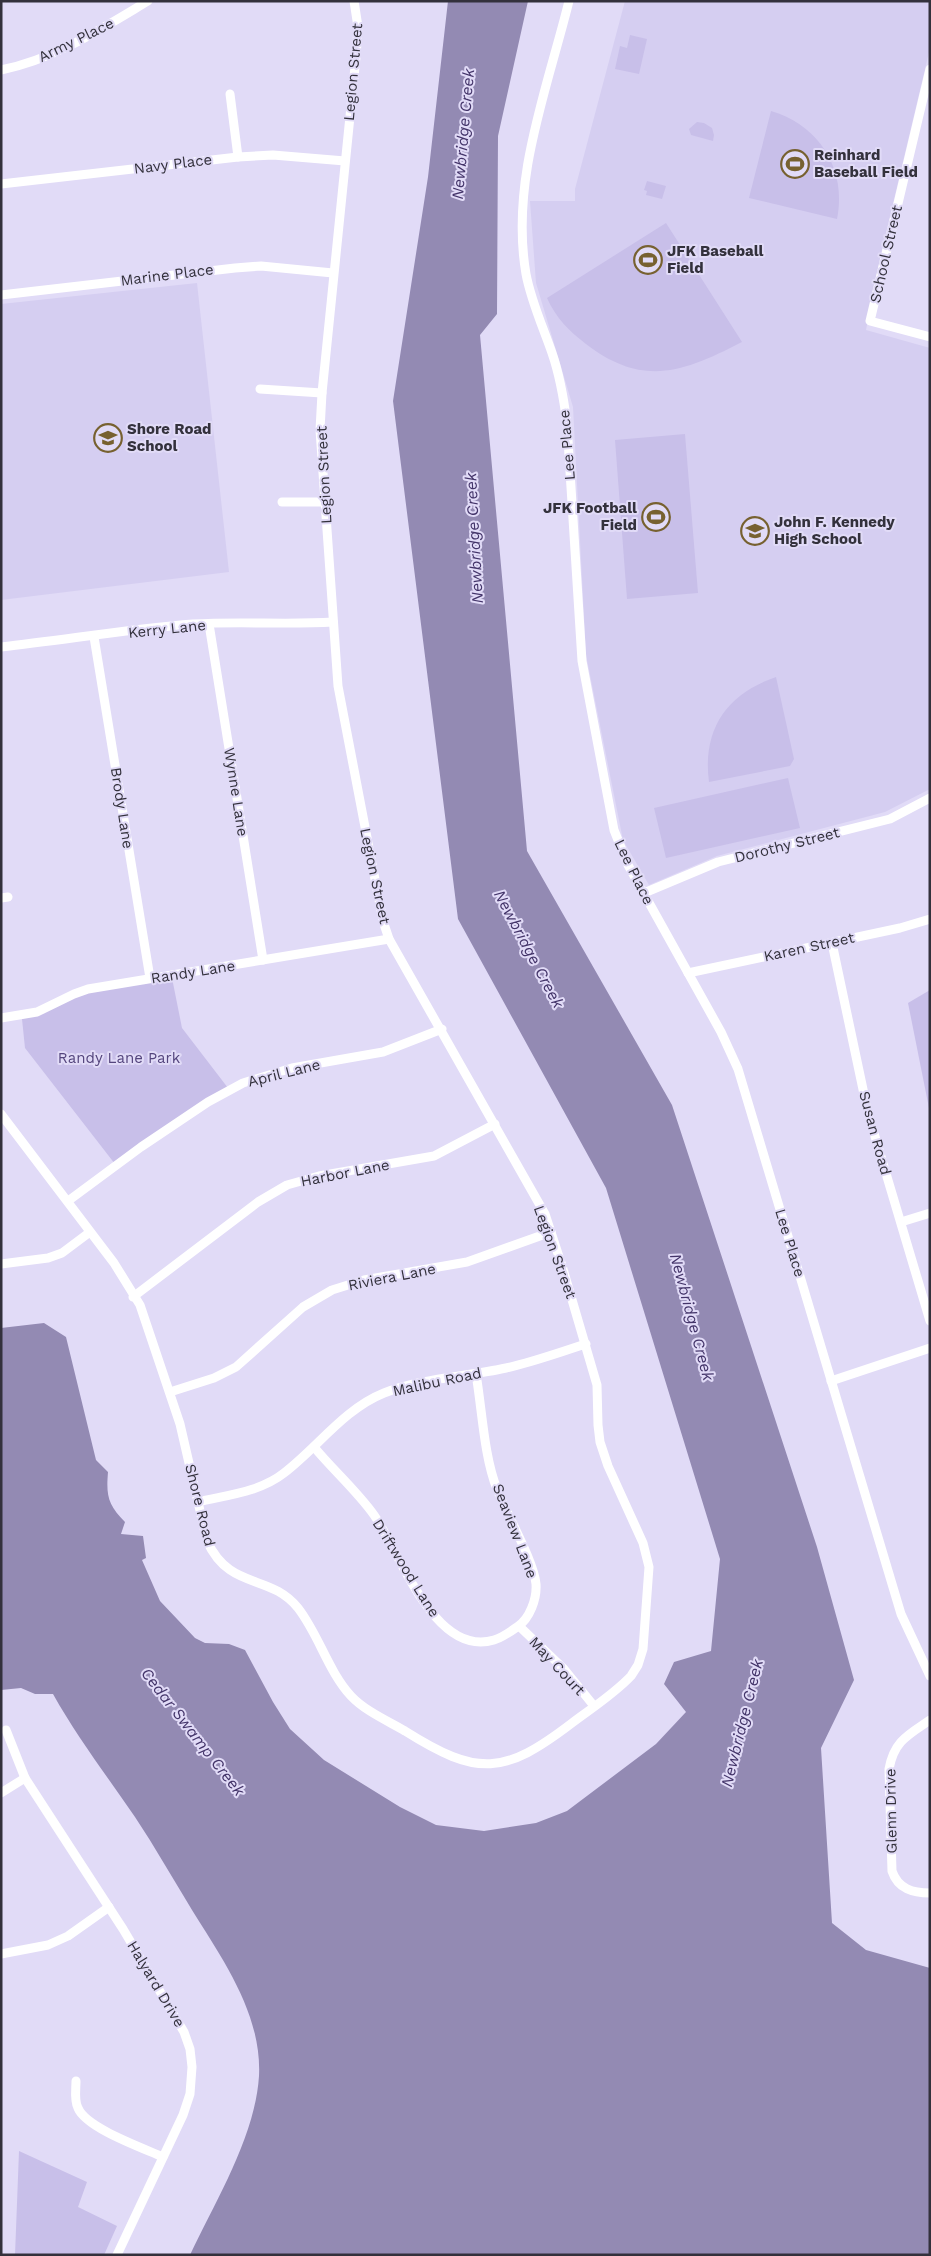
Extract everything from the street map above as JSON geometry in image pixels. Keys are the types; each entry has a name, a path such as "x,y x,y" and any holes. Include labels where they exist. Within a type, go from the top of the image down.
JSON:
{"street":[{"name":"Army Place","path":"1,70 50,55 99,30 148,1"},
{"name":"Legion Street","path":"354,1 357,11 357,35 320,430 338,686 376,888 389,939 442,1029 545,1214 597,1385 600,1442 608,1466 642,1543 650,1576 643,1649 638,1665 624,1683 594,1706"},
{"name":"Lee Place","path":"569,1 530,151 523,194 522,229 526,273 533,302 553,355 562,387 567,424 582,661 602,773 619,846 721,1032 738,1070 902,1614 930,1676"},
{"name":"School Street","path":"930,69 870,321 930,336"},
{"path":"230,94 238,157"},
{"name":"Navy Place","path":"1,184 238,157 273,155 345,161"},
{"name":"Marine Place","path":"1,295 261,266 334,273"},
{"path":"260,389 322,393"},
{"path":"282,502 325,502"},
{"name":"Kerry Lane","path":"1,648 195,624 233,622 295,625 333,622"},
{"name":"Wynne Lane","path":"209,624 264,960"},
{"name":"Brody Lane","path":"94,637 150,978"},
{"name":"Dorothy Street","path":"644,893 718,862 890,819 930,798"},
{"name":"Karen Street","path":"688,973 900,928 930,919"},
{"name":"Randy Lane","path":"1,1018 37,1012 88,989 389,939"},
{"name":"Susan Road","path":"832,942 868,1113 930,1321"},
{"name":"April Lane","path":"68,1201 223,1092 243,1083 292,1068 383,1052 442,1029"},
{"name":"Shore Road","path":"1,1114 114,1264 140,1305 149,1326 180,1424 207,1541 220,1563 231,1572 273,1589 290,1600 306,1620 340,1681 352,1697 435,1750 450,1757 472,1763 491,1764 511,1760 541,1747 594,1706"},
{"name":"Harbor Lane","path":"133,1296 258,1202 287,1185 319,1176 434,1156 495,1124"},
{"path":"900,1222 930,1213"},
{"path":"1,1264 48,1258 62,1253 90,1232"},
{"name":"Riviera Lane","path":"170,1392 214,1378 236,1367 303,1307 332,1290 364,1280 466,1262 551,1232"},
{"name":"Malibu Road","path":"198,1502 253,1489 284,1474 352,1413 383,1394 406,1386 508,1368 586,1344"},
{"path":"831,1380 930,1348"},
{"name":"Seaview Lane","path":"476,1374 496,1488 536,1582 534,1601 520,1626"},
{"name":"Driftwood Lane","path":"314,1448 374,1514 426,1606 440,1623 456,1634 476,1642 494,1640 520,1626"},
{"name":"May Court","path":"520,1626 564,1669 594,1706"},
{"name":"Glenn Drive","path":"930,1720 897,1745 892,1754 889,1769 892,1871 894,1878 904,1888 913,1892 930,1893"},
{"name":"Halyard Drive","path":"6,1730 25,1778 175,2013 190,2049 192,2067 190,2094 183,2115 118,2255"},
{"path":"1,1793 25,1778"},
{"path":"1,1954 48,1945 68,1936 109,1907"},
{"path":"76,2081 76,2104 84,2117 96,2126 163,2157"}],"shaded area":[{"name":"John F. Kennedy High School","path":"625,1 930,1 930,48 880,258 866,330 930,348 930,789 885,812 717,856 649,885 623,840 586,655 573,407 536,283 530,201 575,201 575,189"},
{"name":"Shore Road School","path":"197,283 229,572 1,600 1,304"}],"green space":[{"path":"630,35 647,39 639,74 615,69 620,46 627,48"},
{"name":"Reinhard Baseball Field","path":"771,111 803,127 816,138 826,152 838,183 837,219 749,198"},
{"path":"697,122 704,123 712,128 713,141 691,135 689,129"},
{"path":"647,181 666,186 662,199 646,195 647,191 644,190"},
{"name":"JFK Baseball Field","path":"666,223 742,342 721,353 682,367 664,371 645,371 607,358 586,344 564,324 554,312 547,298"},
{"name":"JFK Football Field","path":"685,434 698,593 627,599 615,440"},
{"path":"776,677 794,759 790,766 709,782 709,746 721,716 743,693 758,684"},
{"path":"788,778 800,828 666,858 654,808"},
{"name":"Randy Lane Park","path":"172,978 182,1028 228,1088 115,1164 25,1048 22,1019 90,991"},
{"path":"930,990 930,1113 908,1003"},
{"path":"19,2151 87,2182 78,2207 117,2226 104,2255 15,2255"}],"water":[{"path":"448,1 528,1 498,136 497,314 480,335 527,851 672,1105 817,1547 854,1680 821,1748 832,1923 866,1950 930,1968 930,2255 190,2255 233,2168 250,2122 256,2099 259,2076 258,2053 247,2009 228,1968 150,1840 82,1741 53,1694 35,1694 21,1688 1,1690 1,1328 44,1323 66,1337 96,1460 108,1472 107,1488 109,1500 125,1522 121,1534 143,1536 146,1558 142,1560 160,1601 195,1638 205,1643 229,1644 245,1650 290,1729 324,1760 400,1807 436,1825 484,1831 536,1823 567,1811 656,1744 686,1712 664,1684 674,1662 711,1651 720,1559 606,1188 458,919 393,401 428,177"}],"place":[{"name":"Reinhard Baseball Field","path":"795,164"},
{"name":"JFK Baseball Field","path":"648,260"},
{"name":"Shore Road School","path":"108,438"},
{"name":"JFK Football Field","path":"656,517"},
{"name":"John F. Kennedy High School","path":"755,531"}],"water label":[{"name":"Newbridge Creek","path":"463,134"},
{"name":"Newbridge Creek","path":"474,538"},
{"name":"Newbridge Creek","path":"529,949"},
{"name":"Newbridge Creek","path":"692,1317"},
{"name":"Newbridge Creek","path":"742,1723"},
{"name":"Cedar Swamp Creek","path":"193,1732"}]}
